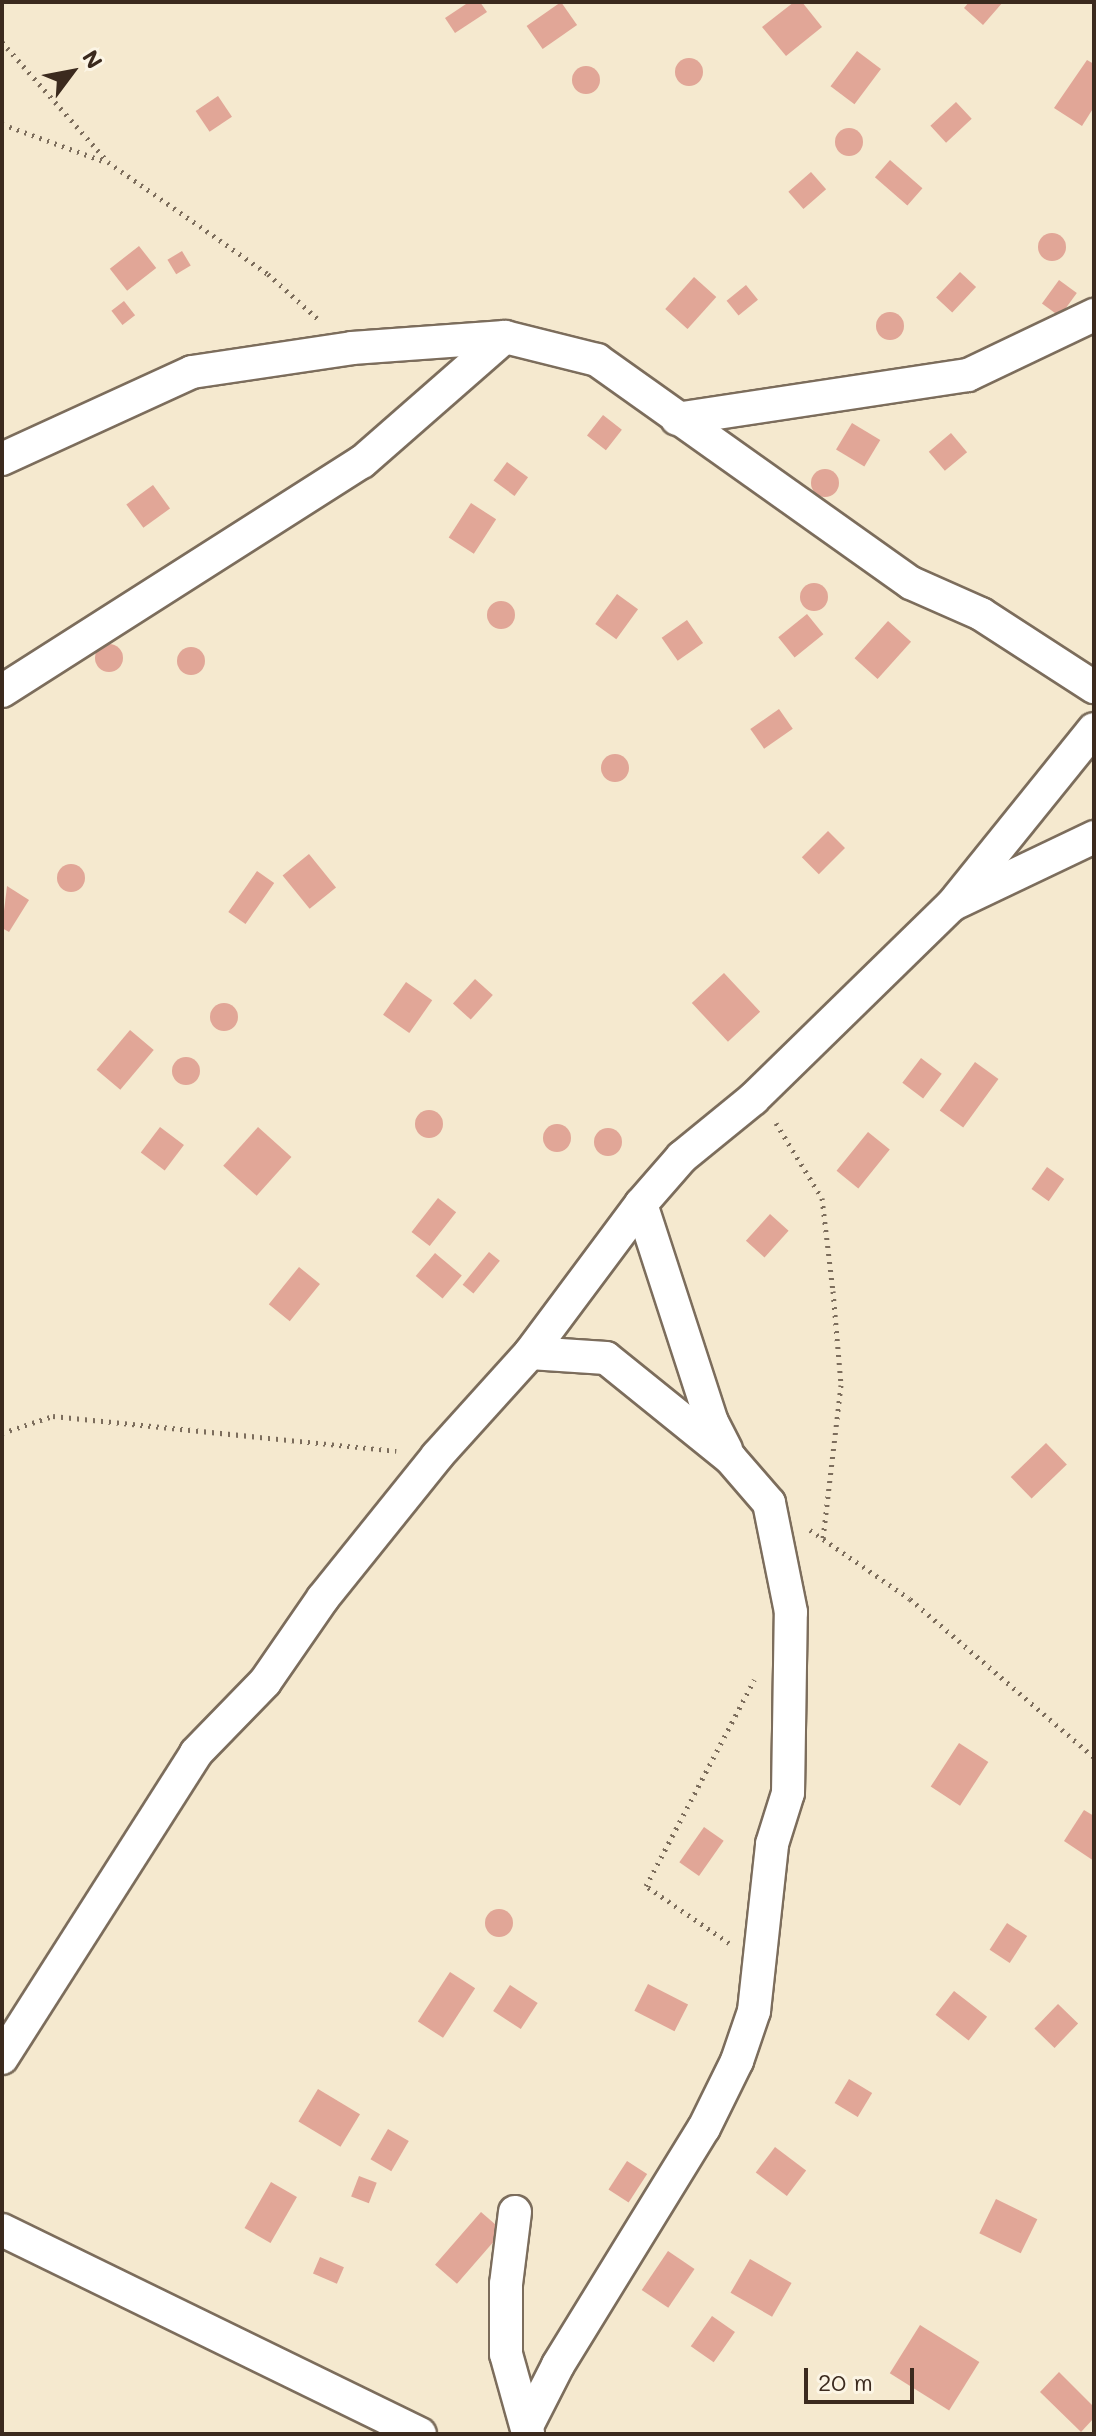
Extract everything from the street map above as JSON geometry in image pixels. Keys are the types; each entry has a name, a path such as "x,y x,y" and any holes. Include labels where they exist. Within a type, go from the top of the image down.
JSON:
{"street":[{"path":"677,419 968,375 1094,315"},
{"path":"2,691 362,462 505,337"},
{"path":"2,459 192,372 352,348 505,337 597,360 677,419 842,529 911,583 981,614 1094,687"},
{"path":"2,2058 196,1753 265,1682 323,1598 437,1456 530,1353 641,1204 682,1157 753,1099 952,905 1094,729"},
{"path":"952,905 1094,837"},
{"path":"641,1204 712,1422 730,1458"},
{"path":"528,2429 558,2365 704,2128 737,2061 754,2011 772,1844 788,1793 791,1682 791,1612 769,1503 730,1458 606,1358 530,1353"},
{"path":"515,2212 506,2284 506,2354 528,2429"},
{"path":"2,2230 420,2434"}],"path":[{"path":"2,42 108,162 268,274 352,348"},
{"path":"2,124 108,162"},
{"path":"753,1099 758,1097 822,1198 841,1385 823,1538"},
{"path":"2,1433 53,1416 309,1438 437,1456"},
{"path":"769,1503 910,1599 1094,1757"},
{"path":"756,1677 646,1886 760,1965"}],"building":[{"path":"469,2 480,2 487,12 455,33 445,18"},
{"path":"561,2 577,25 543,49 527,26"},
{"path":"794,2 802,2 822,27 786,56 762,27"},
{"path":"969,2 1003,2 983,25 964,8"},
{"path":"857,51 881,69 854,104 831,86"},
{"path":"689,58 699,62 703,72 699,82 689,86 679,82 675,72 679,62"},
{"path":"1087,60 1094,64 1094,107 1082,126 1054,108"},
{"path":"586,66 596,70 600,80 596,90 586,94 576,90 572,80 576,70"},
{"path":"218,96 232,117 210,132 196,111"},
{"path":"956,102 972,119 946,143 930,126"},
{"path":"849,128 859,132 863,142 859,152 849,156 839,152 835,142 839,132"},
{"path":"890,160 922,188 907,206 875,177"},
{"path":"811,172 826,189 803,209 788,192"},
{"path":"1052,233 1062,237 1066,247 1062,257 1052,261 1042,257 1038,247 1042,237"},
{"path":"139,246 156,268 127,291 110,269"},
{"path":"182,251 191,266 176,274 167,260"},
{"path":"960,272 976,287 952,313 936,298"},
{"path":"694,277 716,297 688,329 665,309"},
{"path":"1059,280 1077,293 1060,316 1042,303"},
{"path":"746,285 758,300 739,315 727,301"},
{"path":"124,301 135,315 122,325 111,311"},
{"path":"890,312 900,316 904,326 900,336 890,340 880,336 876,326 880,316"},
{"path":"603,415 622,430 606,450 587,435"},
{"path":"852,423 880,440 864,467 836,450"},
{"path":"951,433 967,452 945,471 929,452"},
{"path":"507,462 528,477 515,496 493,481"},
{"path":"825,469 835,473 839,483 835,493 825,497 815,493 811,483 815,473"},
{"path":"153,485 170,508 143,528 126,504"},
{"path":"471,503 496,519 474,554 449,537"},
{"path":"814,583 824,587 828,597 824,607 814,611 804,607 800,597 804,587"},
{"path":"617,594 638,609 616,639 595,624"},
{"path":"501,601 511,605 515,615 511,625 501,629 491,625 487,615 491,605"},
{"path":"807,614 823,634 795,657 778,637"},
{"path":"687,620 703,643 678,661 662,638"},
{"path":"888,621 911,642 878,679 855,658"},
{"path":"109,644 119,648 123,658 119,668 109,672 99,668 95,658 99,648"},
{"path":"191,647 201,651 205,661 201,671 191,675 181,671 177,661 181,651"},
{"path":"779,709 793,729 764,749 750,729"},
{"path":"615,754 625,758 629,768 625,778 615,782 605,778 601,768 605,758"},
{"path":"828,831 845,848 819,874 802,857"},
{"path":"309,854 336,887 310,909 283,875"},
{"path":"71,864 81,868 85,878 81,888 71,892 61,888 57,878 61,868"},
{"path":"257,871 274,883 246,924 228,912"},
{"path":"7,886 29,900 9,932 2,928"},
{"path":"724,973 760,1012 728,1042 692,1003"},
{"path":"475,979 493,995 471,1020 453,1004"},
{"path":"406,982 432,1000 409,1033 383,1015"},
{"path":"224,1003 234,1007 238,1017 234,1027 224,1031 214,1027 210,1017 214,1007"},
{"path":"130,1030 154,1050 120,1090 97,1070"},
{"path":"186,1057 196,1061 200,1071 196,1081 186,1085 176,1081 172,1071 176,1061"},
{"path":"921,1058 942,1074 923,1098 902,1083"},
{"path":"975,1062 998,1079 963,1128 940,1111"},
{"path":"429,1110 439,1114 443,1124 439,1134 429,1138 419,1134 415,1124 419,1114"},
{"path":"557,1124 567,1128 571,1138 567,1148 557,1152 547,1148 543,1138 547,1128"},
{"path":"160,1127 184,1145 165,1171 141,1153"},
{"path":"258,1127 291,1157 257,1196 223,1166"},
{"path":"608,1128 618,1132 622,1142 618,1152 608,1156 598,1152 594,1142 598,1132"},
{"path":"868,1132 890,1150 858,1188 837,1171"},
{"path":"1047,1167 1064,1179 1049,1201 1032,1189"},
{"path":"438,1198 456,1212 430,1246 412,1232"},
{"path":"770,1214 789,1231 764,1257 746,1241"},
{"path":"489,1252 500,1261 473,1293 463,1285"},
{"path":"435,1253 462,1275 443,1298 416,1276"},
{"path":"299,1267 320,1284 290,1321 269,1304"},
{"path":"1046,1443 1067,1465 1032,1499 1011,1477"},
{"path":"959,1743 988,1762 960,1806 931,1787"},
{"path":"1084,1810 1094,1816 1094,1861 1064,1841"},
{"path":"704,1827 724,1841 699,1876 679,1862"},
{"path":"499,1909 509,1913 513,1923 509,1933 499,1937 489,1933 485,1923 489,1913"},
{"path":"1007,1923 1027,1936 1010,1963 990,1950"},
{"path":"450,1972 475,1988 443,2038 418,2021"},
{"path":"648,1984 688,2004 674,2031 634,2011"},
{"path":"510,1985 538,2003 521,2029 493,2011"},
{"path":"954,1991 987,2017 969,2040 936,2015"},
{"path":"1058,2004 1078,2023 1055,2048 1034,2028"},
{"path":"849,2079 872,2093 858,2117 835,2103"},
{"path":"318,2089 360,2114 340,2147 298,2122"},
{"path":"388,2129 409,2141 391,2171 370,2159"},
{"path":"775,2147 806,2170 787,2196 756,2173"},
{"path":"627,2161 647,2174 629,2203 608,2190"},
{"path":"359,2176 377,2183 369,2203 351,2197"},
{"path":"271,2182 297,2197 270,2243 244,2228"},
{"path":"996,2199 1037,2219 1021,2253 979,2233"},
{"path":"481,2212 503,2231 457,2284 435,2265"},
{"path":"668,2251 695,2269 668,2308 642,2290"},
{"path":"320,2257 344,2267 337,2284 313,2274"},
{"path":"750,2259 792,2283 772,2317 731,2293"},
{"path":"712,2316 735,2332 714,2362 691,2346"},
{"path":"920,2325 979,2362 949,2410 890,2373"},
{"path":"1059,2372 1094,2407 1094,2418 1081,2432 1040,2392"}]}
